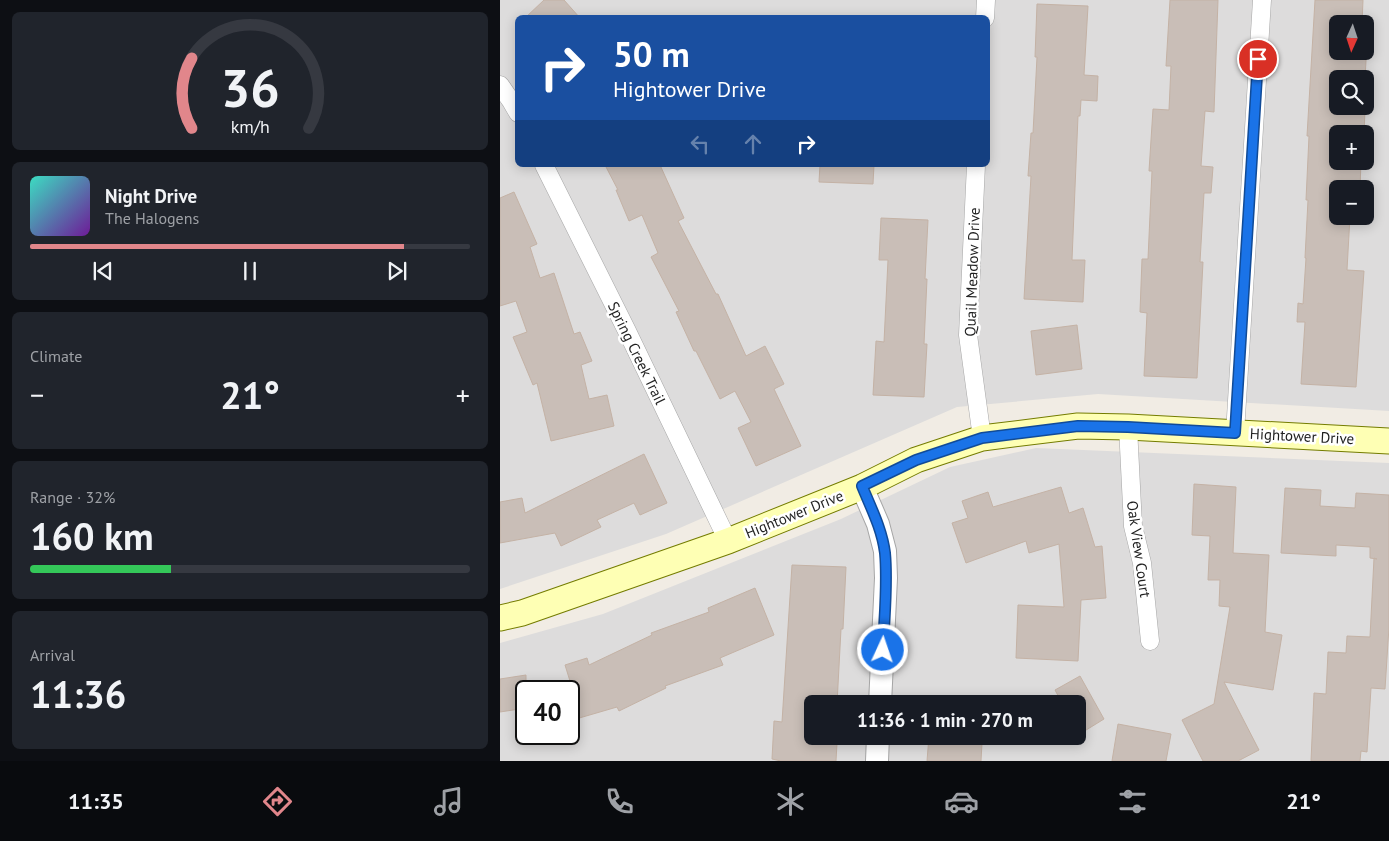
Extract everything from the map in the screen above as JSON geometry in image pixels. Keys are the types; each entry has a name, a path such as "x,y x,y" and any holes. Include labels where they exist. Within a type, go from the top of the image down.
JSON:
{"main road":[{"name":"Hightower Drive","path":"500,618 522,613 728,541 862,486 916,460 982,438 1078,426 1389,441"}],"street":[{"path":"985,15 986,0"},
{"path":"1235,433 1262,0"},
{"path":"500,85 515,107"},
{"name":"Spring Creek Trail","path":"545,167 728,541"},
{"name":"Quail Meadow Drive","path":"976,167 968,336 982,438"},
{"name":"Oak View Court","path":"1128,427 1133,526 1142,563 1150,641"},
{"path":"862,486 878,524 885,551 886,578 880,695"},
{"path":"877,761 878,745"}],"shaded area":[{"path":"500,0 1389,0 1389,411 1098,394 957,407 666,534 500,589"},
{"path":"1036,448 1389,463 1389,761 500,761 500,643 603,614 841,519 950,467"}],"building":[{"path":"544,0 564,0 577,15 528,15"},
{"path":"1170,0 1218,0 1214,112 1205,111 1201,166 1213,167 1211,193 1204,193 1200,262 1203,262 1197,378 1144,376 1147,313 1140,312 1142,259 1148,259 1152,171 1149,171 1153,109 1169,110 1171,66 1166,66"},
{"path":"1315,0 1363,0 1362,15 1329,15 1329,60 1366,60 1365,70 1329,70 1329,115 1365,115 1364,125 1329,125 1329,170 1361,170 1360,180 1329,180 1329,225 1350,225 1347,270 1364,271 1356,387 1301,384 1305,322 1297,322 1298,303 1303,304 1306,258 1309,136 1307,136"},
{"path":"1037,4 1088,6 1084,75 1098,76 1097,101 1081,100 1080,116 1078,116 1072,260 1085,260 1083,302 1024,299 1031,176 1028,176 1031,133 1033,133 1037,57 1035,57"},
{"path":"606,167 661,167 684,218 678,221 716,294 718,294 746,356 765,346 784,384 774,389 801,446 756,466 738,428 751,422 735,391 720,399 696,351 694,351 676,312 679,311 651,257 658,253 642,215 629,221 616,190 618,190"},
{"path":"820,167 874,167 873,184 819,182"},
{"path":"514,192 537,244 530,247 540,278 554,273 574,334 580,332 592,361 581,365 589,399 607,395 614,426 551,441 537,383 533,385 513,337 527,332 516,301 500,306 500,198"},
{"path":"881,218 928,220 924,344 927,344 924,397 873,395 876,341 884,342 888,260 879,260"},
{"path":"1077,325 1082,369 1036,375 1031,331"},
{"path":"644,454 667,503 640,515 634,503 597,520 601,527 561,546 555,533 500,543 500,502 522,498 525,513"},
{"path":"1194,484 1236,487 1233,553 1269,555 1265,632 1282,635 1273,690 1224,682 1259,750 1238,761 1203,761 1182,720 1214,704 1230,607 1219,606 1220,580 1208,580 1210,536 1192,535"},
{"path":"1061,487 1069,513 1083,508 1095,547 1102,546 1106,598 1081,600 1078,661 1016,658 1018,605 1064,607 1059,544 1029,553 1026,541 966,563 952,523 968,518 962,501 988,492 993,507"},
{"path":"1285,488 1321,490 1320,506 1355,508 1356,493 1389,495 1389,627 1385,689 1371,688 1367,752 1361,751 1360,761 1311,761 1314,693 1326,694 1328,652 1346,653 1347,636 1370,637 1374,559 1370,558 1370,547 1336,545 1336,556 1281,553"},
{"path":"792,565 846,567 837,695 804,695 804,745 837,745 836,761 781,761 772,759 774,721 782,722"},
{"path":"755,588 774,635 720,658 723,665 665,686 666,688 619,711 617,707 580,718 580,680 570,680 565,665 587,658 589,665 652,635 651,633 709,612 708,608"},
{"path":"526,675 526,680 515,680 515,710 500,712 500,679"},
{"path":"1080,676 1104,719 1086,730 1086,695 1058,695 1055,690"},
{"path":"1118,724 1171,734 1166,761 1112,761"},
{"path":"928,745 982,745 981,761 927,761"}],"route":[{"path":"883,650 886,578 885,551 878,524 862,486 916,460 982,438 1078,426 1235,433 1258,59"}]}
